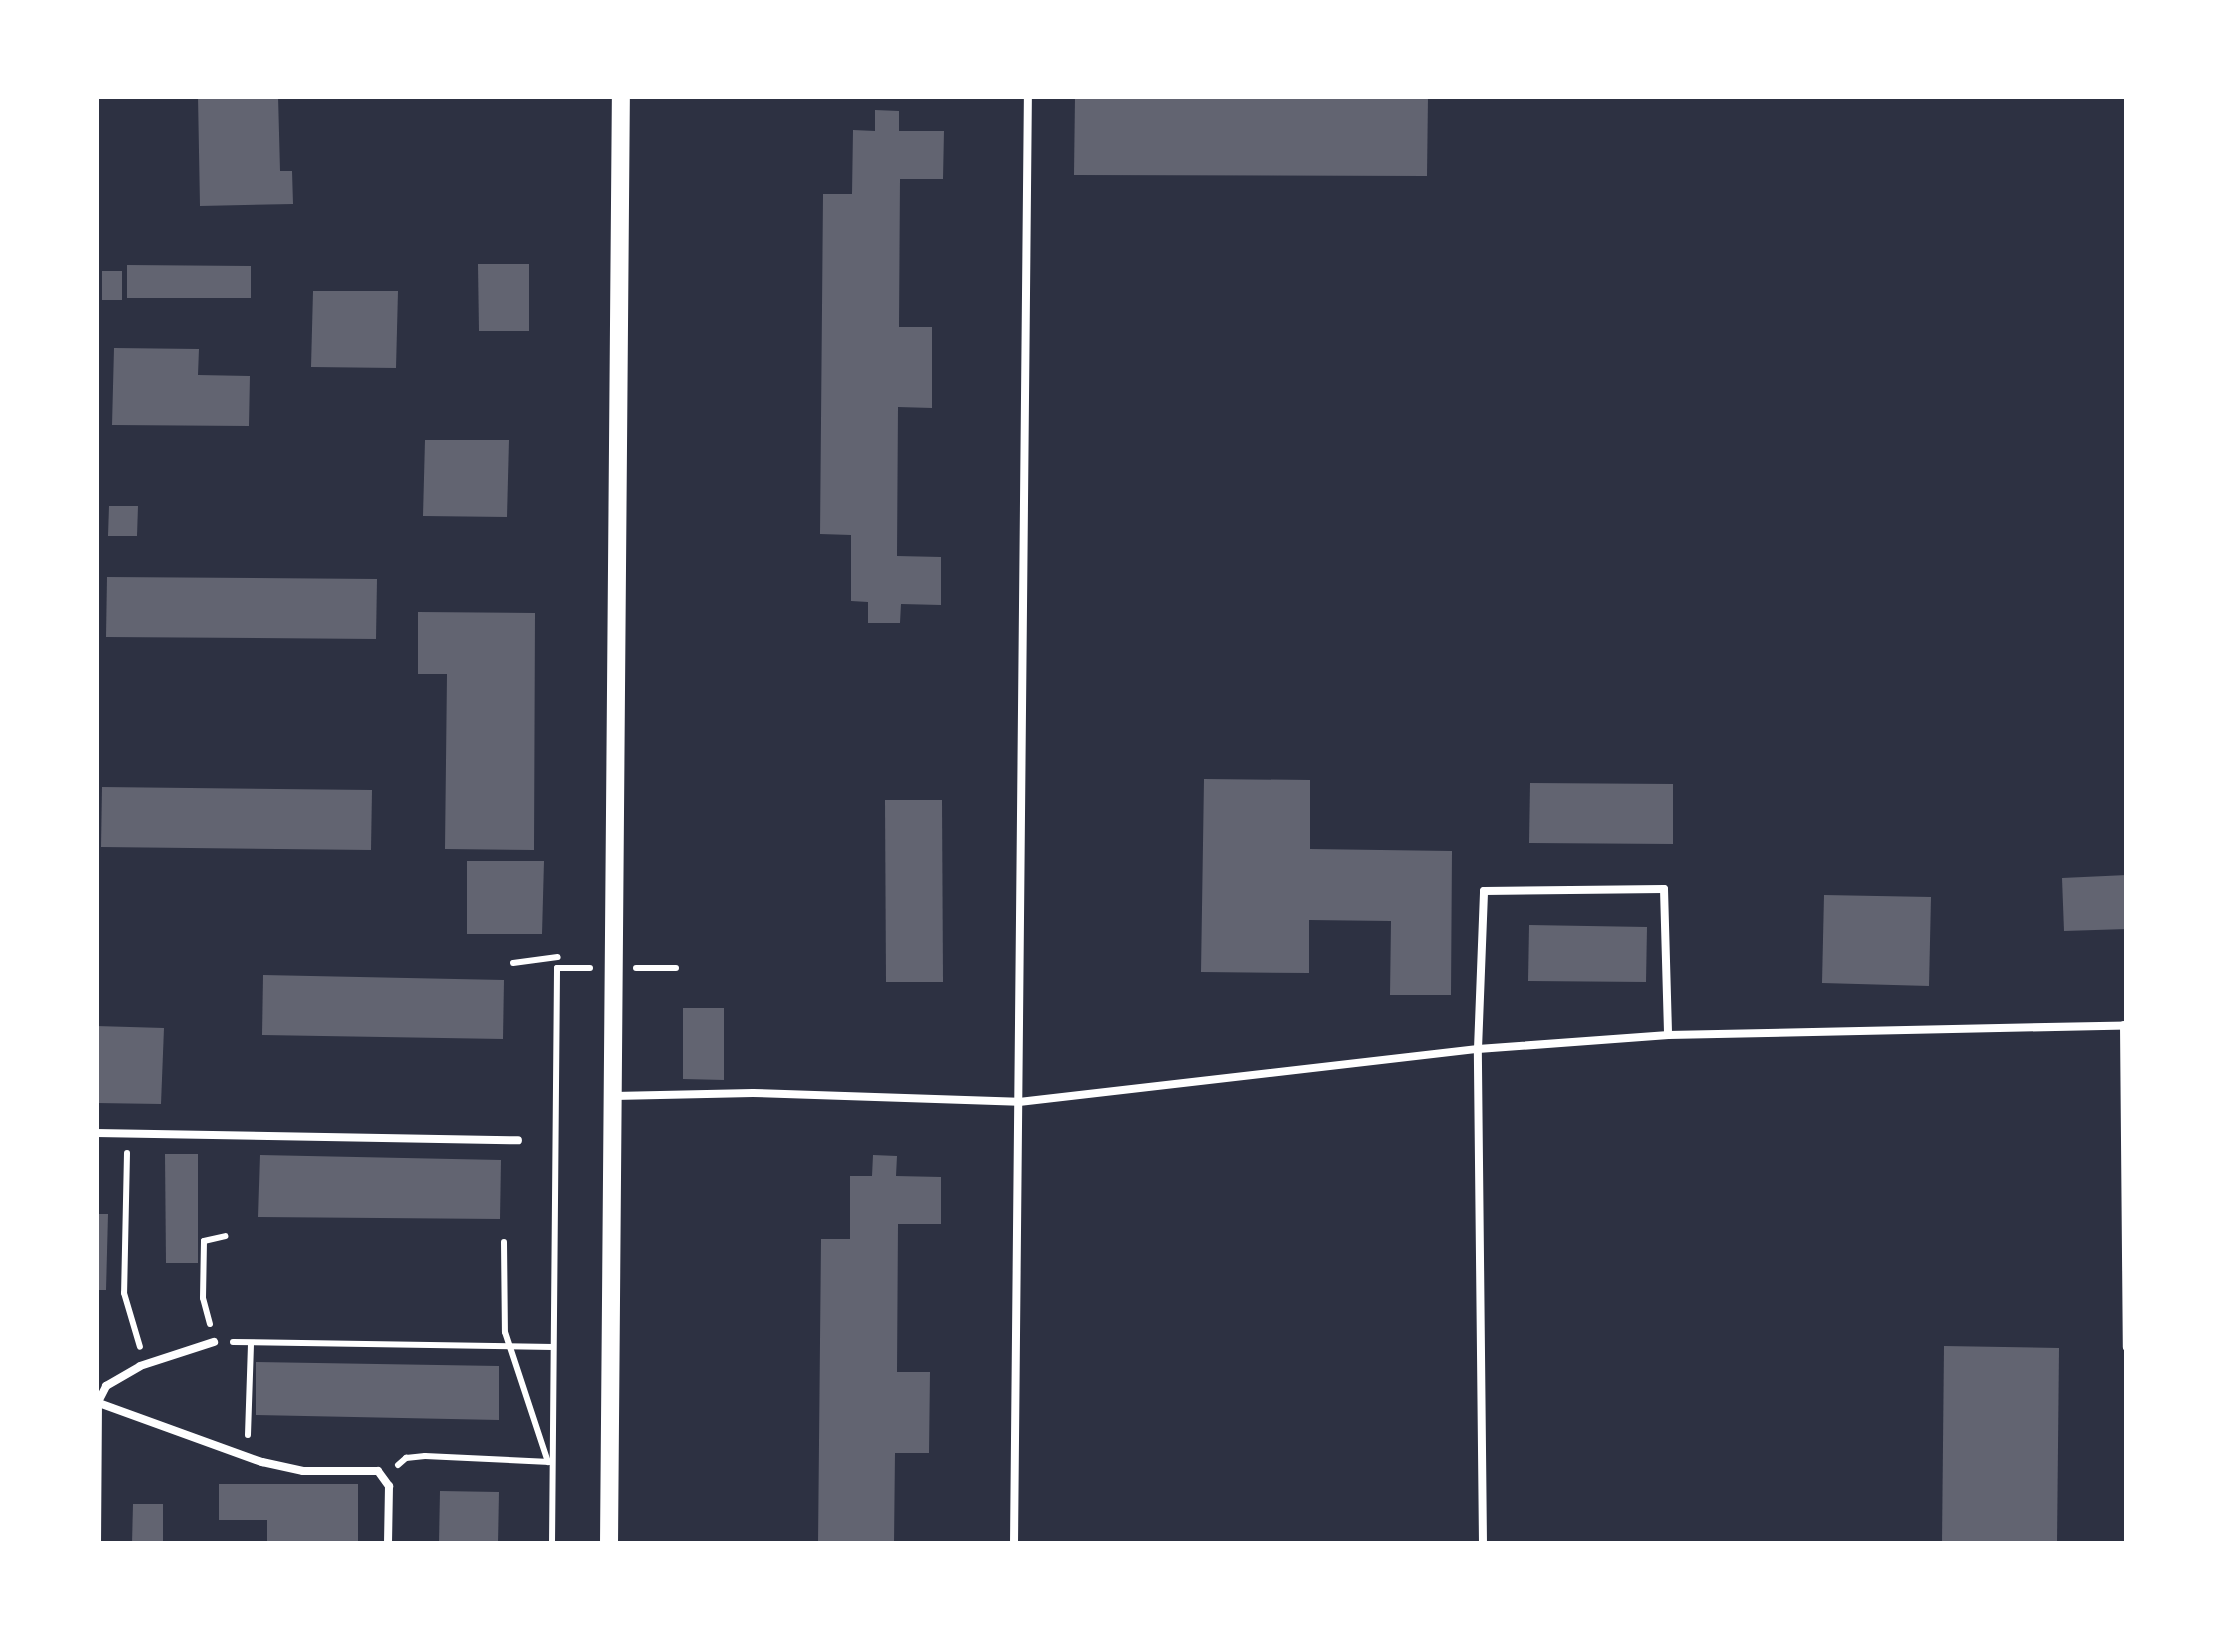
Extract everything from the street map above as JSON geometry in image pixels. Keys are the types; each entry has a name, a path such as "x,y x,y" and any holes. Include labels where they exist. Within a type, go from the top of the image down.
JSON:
{"street":[{"path":"609,1544 621,96"}],"lane":[{"path":"1014,1544 1028,96"},
{"path":"1483,1544 1478,1049 1484,891 1664,890 1668,1035"},
{"path":"613,1096 753,1093 1018,1102 1478,1049 1668,1035 2125,1025 2127,1347"},
{"path":"96,1133 518,1140"},
{"path":"98,1544 97,1402 116,1377 214,1342"},
{"path":"97,1402 248,1457 303,1471 378,1471 387,1476 388,1544"}],"path":[{"path":"513,963 558,957"},
{"path":"551,1544 557,968 594,968"},
{"path":"633,968 676,968"},
{"path":"127,1134 124,1293 145,1364"},
{"path":"225,1236 204,1241 203,1298 214,1342 553,1347"},
{"path":"504,1242 505,1332 550,1462"},
{"path":"248,1457 251,1342"},
{"path":"387,1476 406,1458 425,1456 550,1462"}],"building":[{"path":"198,96 278,96 280,171 292,171 293,204 200,206"},
{"path":"1075,96 1428,96 1427,176 1074,175"},
{"path":"875,110 899,111 899,131 944,131 943,179 900,179 899,327 932,327 932,408 898,407 897,556 941,557 941,605 901,604 900,623 868,623 868,602 851,601 851,535 820,534 823,194 852,194 853,130 875,131"},
{"path":"478,264 529,264 529,331 479,331"},
{"path":"127,265 251,266 251,298 127,298"},
{"path":"102,271 122,271 122,300 102,300"},
{"path":"313,291 398,291 396,368 311,367"},
{"path":"114,348 199,349 198,375 250,376 249,426 112,425"},
{"path":"425,440 509,440 507,517 423,516"},
{"path":"109,506 138,506 137,536 108,536"},
{"path":"107,577 377,579 376,639 106,637"},
{"path":"418,612 535,613 534,850 445,849 447,674 418,674"},
{"path":"1204,779 1310,780 1310,849 1452,851 1451,995 1390,995 1391,921 1309,920 1309,973 1201,972"},
{"path":"1530,783 1673,784 1673,844 1529,843"},
{"path":"102,787 372,790 371,850 101,847"},
{"path":"885,800 942,800 943,982 886,982"},
{"path":"467,861 544,861 542,934 467,934"},
{"path":"2127,875 2127,929 2064,931 2062,878"},
{"path":"1824,895 1931,897 1929,986 1822,983"},
{"path":"1529,925 1647,927 1646,982 1528,981"},
{"path":"263,975 504,980 503,1039 262,1035"},
{"path":"683,1008 724,1008 724,1080 683,1079"},
{"path":"96,1026 164,1028 161,1104 96,1103"},
{"path":"165,1154 198,1154 198,1263 166,1263"},
{"path":"260,1155 501,1160 500,1219 258,1217"},
{"path":"873,1155 897,1156 896,1176 941,1177 941,1224 898,1224 897,1372 930,1372 929,1453 895,1453 894,1544 818,1544 821,1239 850,1239 850,1176 872,1176"},
{"path":"96,1214 108,1214 106,1290 96,1290"},
{"path":"1944,1346 2059,1348 2057,1544 1942,1544"},
{"path":"256,1362 499,1366 499,1420 256,1415"},
{"path":"219,1484 358,1484 358,1544 267,1544 267,1520 219,1520"},
{"path":"440,1491 499,1492 498,1544 439,1544"},
{"path":"133,1504 163,1504 163,1544 132,1544"}]}
